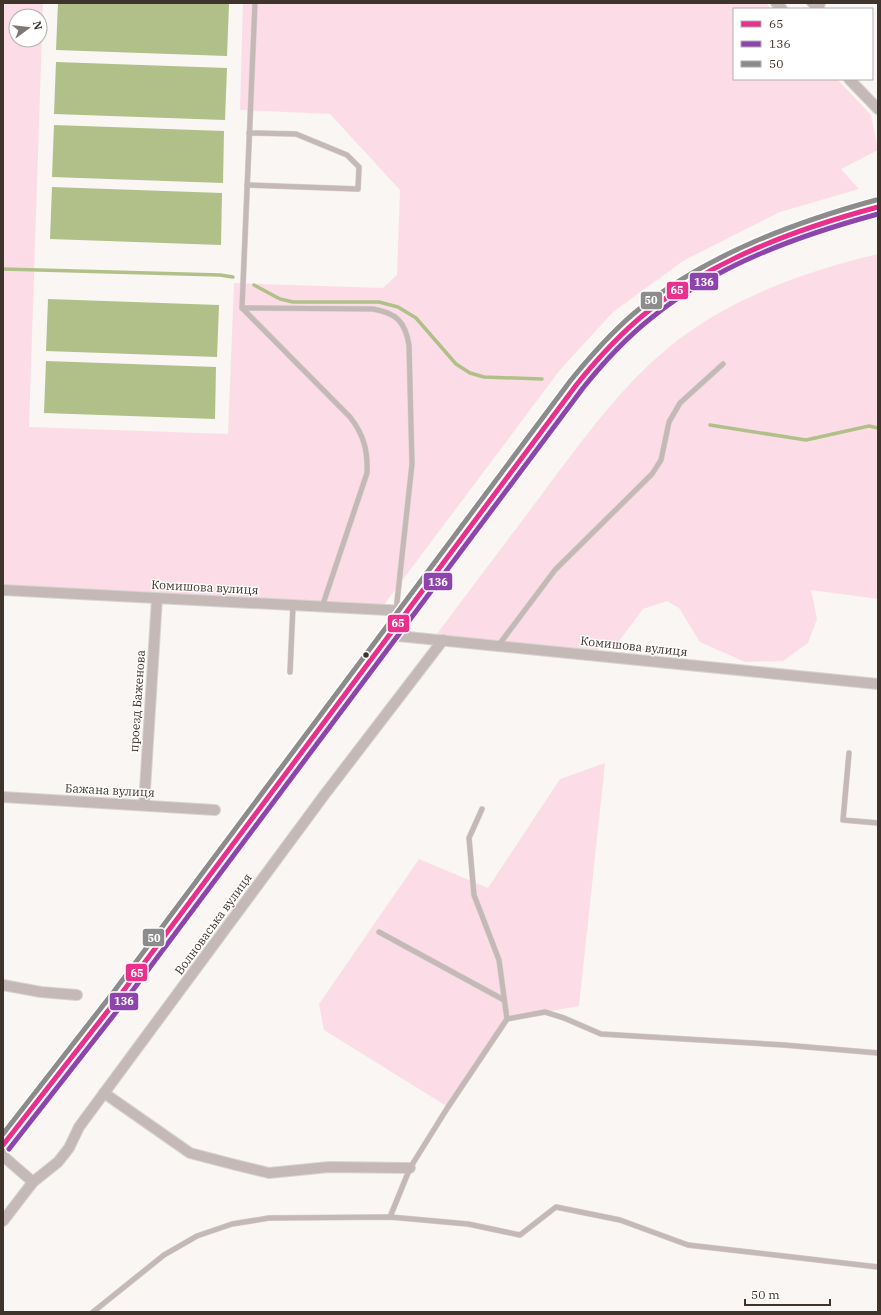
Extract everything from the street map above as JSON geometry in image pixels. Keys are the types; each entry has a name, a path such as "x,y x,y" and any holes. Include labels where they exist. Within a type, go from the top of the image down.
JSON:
{"main road":[{"path":"3,1145 118,998 388,635 401,611 577,384 623,333 646,313 706,273 745,253 786,235 830,220 877,207"}],"street":[{"path":"850,80 878,109"},
{"name":"Комишова вулиця","path":"3,590 401,611"},
{"name":"проезд Баженова","path":"144,805 157,598"},
{"name":"Комишова вулиця","path":"388,635 878,684"},
{"name":"Волноваська вулиця","path":"3,1221 33,1182 58,1162 69,1148 79,1127 104,1093 325,794 443,640"},
{"name":"Бажана вулиця","path":"3,797 215,810"},
{"path":"3,985 40,992 77,995"},
{"path":"104,1093 190,1153 240,1166 269,1173 330,1167 410,1168"},
{"path":"3,1156 33,1182"}],"lane":[{"path":"255,3 242,308 350,417 359,429 365,443 368,458 367,473 322,607"},
{"path":"247,185 358,189 359,167 347,155 296,134 250,133"},
{"path":"242,308 373,309 387,311 399,319 407,331 409,345 412,464 401,611"},
{"path":"498,646 555,570 652,474 661,460 669,422 680,404 723,364"},
{"path":"290,672 293,605"},
{"path":"849,754 843,820 878,824"},
{"path":"390,1217 410,1168 448,1107 507,1019 499,960 474,895 469,838 482,809"},
{"path":"379,932 504,1000"},
{"path":"507,1019 545,1012 564,1018 601,1034 784,1045 878,1053"},
{"path":"92,1312 164,1255 197,1236 232,1224 269,1218 390,1217 468,1224 520,1235 556,1207 620,1220 688,1245 878,1267"}],"shaded area":[{"path":"3,3 43,3 43,8 8,8 8,48 42,48 29,427 228,434 234,283 383,288 397,275 400,190 330,114 240,110 243,3 766,3 771,8 733,8 733,80 838,80 871,115 878,150 841,169 859,189 780,212 683,261 613,312 560,370 380,610 3,590"},
{"path":"58,3 229,4 227,56 56,50"},
{"path":"56,62 227,68 225,120 54,114"},
{"path":"54,125 224,131 223,183 52,177"},
{"path":"52,187 222,193 221,245 50,239"},
{"path":"878,254 878,599 811,590 817,619 808,643 783,661 745,662 700,642 679,608 667,601 643,609 616,645 599,647 597,656 433,639 608,408 641,372 659,356 678,340 700,325 748,298 799,277"},
{"path":"48,299 219,305 217,357 46,351"},
{"path":"46,361 216,367 215,419 44,413"},
{"path":"605,763 579,1006 507,1019 448,1107 324,1030 319,1004 419,859 488,888 560,779"}],"waterway":[{"path":"3,269 220,275 233,277"},
{"path":"254,285 280,299 293,302 379,302 398,307 416,318 456,364 470,373 484,377 542,379"},
{"path":"710,425 806,440 869,426 878,428"}],"transit line":[{"name":"50","path":"3,1134 112,994 571,380 605,341 633,314 669,287 725,255 814,219 876,200"},
{"name":"65","path":"3,1145 118,998 577,384 602,355 628,328 647,312 700,276 728,261 787,236 817,225 878,207"},
{"name":"136","path":"9,1149 124,1002 583,388 606,360 650,319 675,300 702,283 758,254 817,232 878,214"}]}
